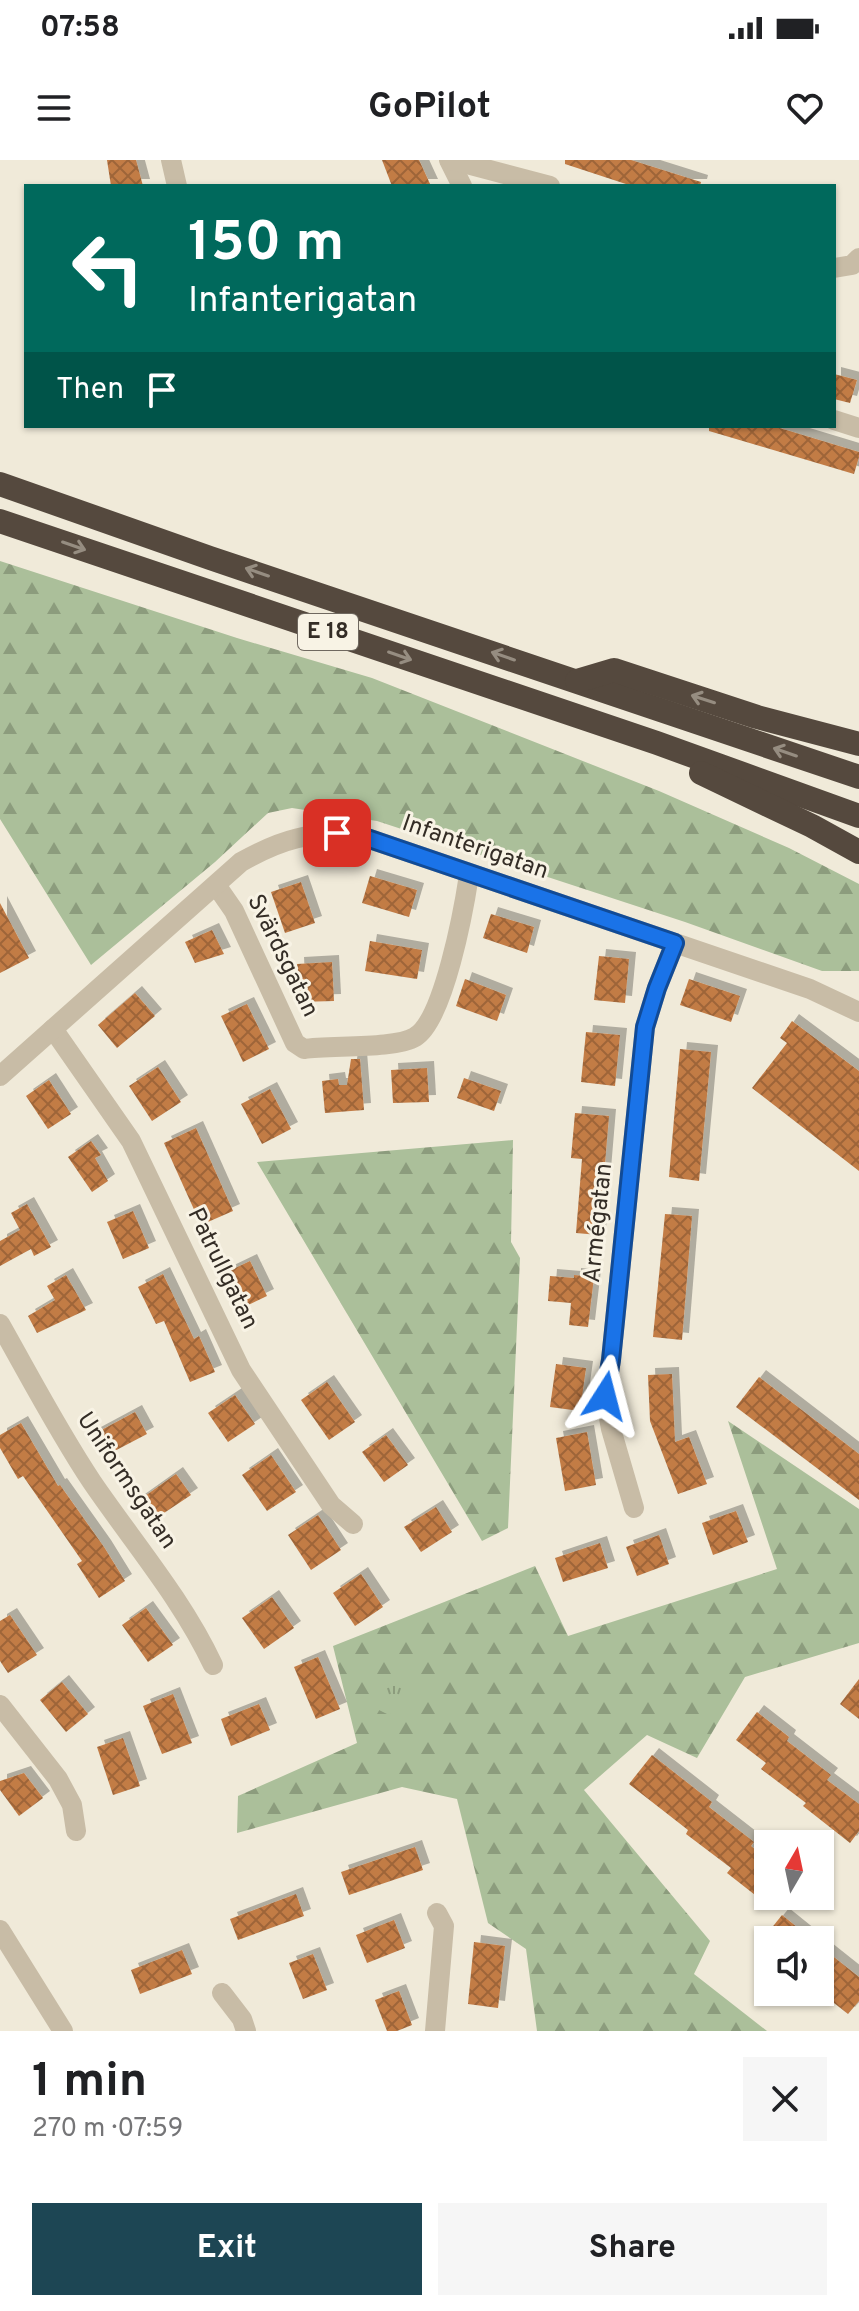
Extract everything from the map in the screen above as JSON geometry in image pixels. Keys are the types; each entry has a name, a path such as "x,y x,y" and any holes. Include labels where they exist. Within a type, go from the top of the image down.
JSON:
{"highway":[{"name":"E 18","path":"0,484 859,777"},
{"name":"E 18","path":"0,521 657,743 859,816"},
{"path":"577,681 614,670 757,717 859,744"},
{"name":"E 18","path":"657,743 682,764 859,852"}],"street":[{"path":"171,160 177,184"},
{"path":"450,160 461,184"},
{"path":"450,160 542,184"},
{"path":"836,421 859,428"},
{"name":"Infanterigatan","path":"0,1076 241,862 274,843 337,833 358,835 810,989 859,1012"},
{"name":"Svärdsgatan","path":"216,885 234,911 295,1043 304,1049 414,1038 424,1028 448,974 461,929 469,875"},
{"name":"Armégatan","path":"634,1508 611,1429 605,1396 645,1027 675,943"},
{"name":"Patrullgatan","path":"53,1029 131,1141 241,1370 331,1505 353,1524"},
{"name":"Uniformsgatan","path":"0,1324 91,1480 185,1614 213,1665"},
{"path":"0,1705 58,1779 72,1805 76,1831"},
{"path":"435,2031 444,1926 437,1913"},
{"path":"0,1930 63,2031"},
{"path":"222,1993 242,2019 246,2031"}],"green space":[{"path":"0,561 372,678 659,791 789,848 859,884 859,971 822,971 685,922 377,821 292,808 268,813 215,862 91,965 0,819"},
{"path":"513,1140 511,1242 520,1258 508,1528 482,1541 257,1162"},
{"path":"728,1421 859,1509 859,1643 745,1677 697,1758 647,1735 584,1790 710,1941 694,1974 767,2031 537,2031 526,1949 488,1923 457,1799 402,1787 237,1833 238,1796 357,1743 333,1646 535,1566 568,1636 777,1569"},
{"path":"404,1671 414,1683 416,1698 389,1715 379,1710 374,1690"}],"building":[{"path":"107,160 136,160 142,184 111,184"},
{"path":"382,160 419,160 430,184 391,184"},
{"path":"565,160 631,160 701,182 626,184 565,164"},
{"path":"836,375 857,380 850,403 836,400"},
{"path":"709,428 780,428 859,452 859,457 854,474 709,431"},
{"path":"370,876 417,890 409,917 362,903"},
{"path":"301,882 315,923 285,933 271,892"},
{"path":"0,903 29,958 0,973"},
{"path":"491,914 534,927 527,953 483,938"},
{"path":"212,930 224,954 195,963 185,942"},
{"path":"370,941 422,950 417,979 365,971"},
{"path":"599,956 629,959 625,1003 594,1000"},
{"path":"332,962 334,1001 299,1002 297,964"},
{"path":"465,979 506,995 497,1021 456,1006"},
{"path":"689,979 740,996 731,1022 680,1005"},
{"path":"135,993 155,1016 117,1048 98,1025"},
{"path":"247,1004 269,1049 243,1062 221,1016"},
{"path":"792,1021 859,1071 859,1171 752,1088 787,1043 780,1038"},
{"path":"586,1032 620,1035 615,1086 581,1082"},
{"path":"680,1049 711,1052 699,1181 669,1177"},
{"path":"351,1059 360,1059 364,1110 325,1113 322,1081 338,1079 339,1085 347,1085"},
{"path":"158,1067 181,1102 152,1121 129,1086"},
{"path":"427,1068 429,1102 393,1103 391,1070"},
{"path":"464,1078 501,1091 494,1111 457,1098"},
{"path":"49,1080 71,1114 48,1129 26,1096"},
{"path":"270,1089 291,1129 262,1144 241,1104"},
{"path":"575,1113 609,1116 599,1235 576,1233 582,1159 571,1158"},
{"path":"196,1128 233,1211 201,1225 164,1143"},
{"path":"91,1141 101,1155 95,1158 108,1181 92,1192 68,1157"},
{"path":"27,1204 51,1247 34,1256 31,1249 0,1266 0,1241 20,1230 11,1213"},
{"path":"133,1211 149,1248 123,1259 107,1222"},
{"path":"665,1214 692,1216 682,1340 653,1337"},
{"path":"250,1261 267,1296 240,1309 223,1274"},
{"path":"163,1274 194,1339 199,1336 215,1372 190,1382 164,1321 156,1324 138,1287"},
{"path":"66,1275 86,1310 37,1333 28,1316 55,1300 47,1286"},
{"path":"574,1275 594,1277 588,1327 569,1325 571,1303 548,1301 550,1276 574,1278"},
{"path":"556,1364 586,1368 580,1411 550,1407"},
{"path":"672,1374 675,1442 689,1437 707,1484 678,1494 650,1421 648,1375"},
{"path":"759,1377 859,1454 859,1500 736,1407"},
{"path":"327,1382 355,1422 329,1440 301,1400"},
{"path":"235,1395 255,1424 228,1442 208,1413"},
{"path":"135,1412 147,1434 105,1456 94,1434"},
{"path":"21,1423 58,1486 104,1547 125,1581 99,1598 77,1564 82,1561 23,1476 18,1479 0,1448 0,1435"},
{"path":"587,1432 596,1485 565,1491 556,1438"},
{"path":"386,1435 408,1465 384,1482 362,1452"},
{"path":"271,1455 296,1492 267,1511 242,1475"},
{"path":"176,1474 191,1495 152,1521 138,1501"},
{"path":"436,1507 452,1532 421,1552 404,1527"},
{"path":"736,1511 748,1542 713,1555 702,1523"},
{"path":"318,1515 341,1550 311,1570 288,1535"},
{"path":"659,1535 669,1564 637,1576 626,1547"},
{"path":"600,1543 608,1568 563,1582 555,1558"},
{"path":"361,1574 383,1607 355,1626 333,1593"},
{"path":"272,1597 294,1628 264,1649 242,1618"},
{"path":"146,1608 173,1645 148,1662 122,1625"},
{"path":"10,1615 37,1655 8,1673 0,1661 0,1621"},
{"path":"318,1657 340,1709 316,1719 294,1667"},
{"path":"859,1679 859,1719 840,1704"},
{"path":"62,1682 88,1714 66,1732 40,1700"},
{"path":"173,1694 192,1743 162,1754 143,1706"},
{"path":"259,1704 270,1730 231,1746 221,1719"},
{"path":"757,1712 789,1737 787,1741 831,1775 827,1780 859,1804 859,1831 850,1843 803,1806 806,1803 761,1769 766,1763 736,1740"},
{"path":"123,1738 140,1786 113,1795 97,1747"},
{"path":"652,1755 712,1802 709,1807 754,1842 751,1846 754,1848 754,1894 727,1873 731,1868 686,1834 688,1830 629,1784"},
{"path":"24,1773 43,1798 19,1816 0,1790 0,1781"},
{"path":"415,1847 423,1870 349,1895 341,1872"},
{"path":"296,1894 304,1916 238,1940 230,1919"},
{"path":"782,1915 796,1926 773,1926"},
{"path":"394,1920 405,1948 367,1963 356,1935"},
{"path":"474,1942 505,1946 498,2008 468,2004"},
{"path":"182,1950 192,1974 140,1994 131,1970"},
{"path":"313,1954 327,1990 303,1999 289,1963"},
{"path":"834,1957 859,1977 859,2001 848,2014 834,2003"},
{"path":"399,1991 412,2025 387,2031 375,2000"}],"route":[{"path":"337,833 358,835 675,943 645,1027 605,1396"}]}
